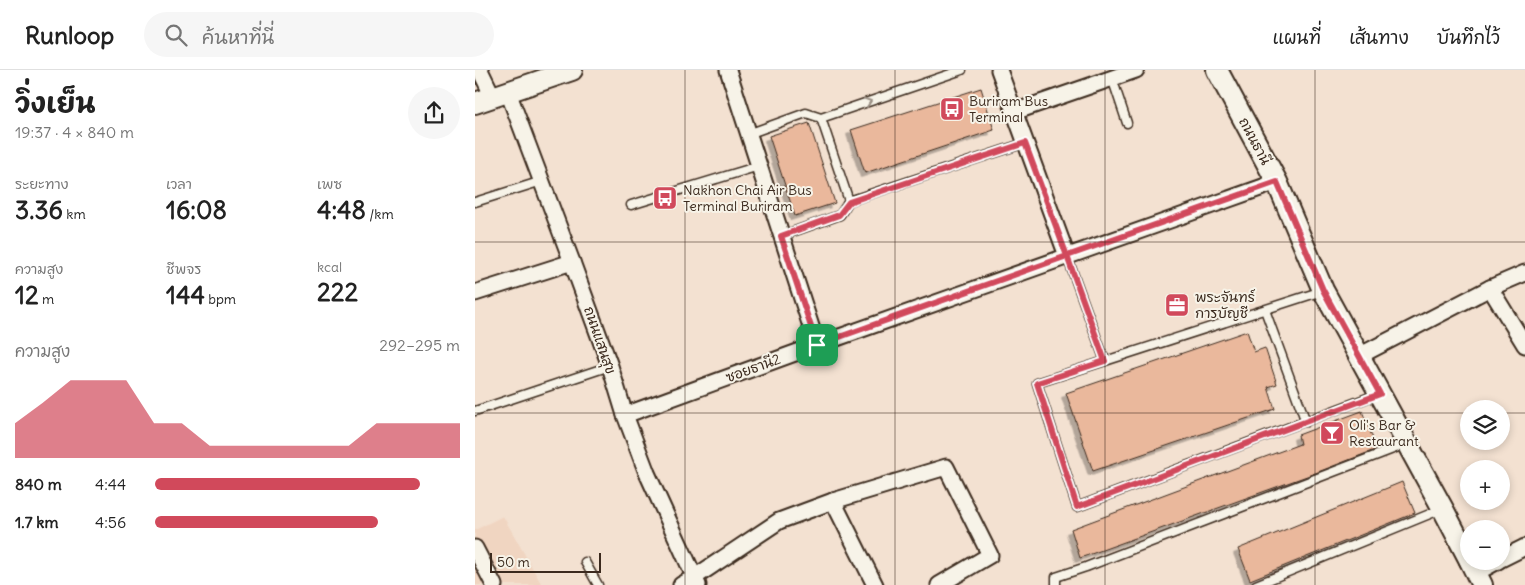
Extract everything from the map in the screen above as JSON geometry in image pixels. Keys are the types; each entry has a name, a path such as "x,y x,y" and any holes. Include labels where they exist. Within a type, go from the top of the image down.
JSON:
{"street":[{"name":"ถนนแสนสุข","path":"480,70 492,97 542,181 647,473 697,581"},
{"path":"492,97 572,70"},
{"path":"728,70 817,345"},
{"path":"999,70 1067,256"},
{"path":"1014,112 1136,70"},
{"name":"ถนนธานี","path":"1217,70 1277,182 1323,290 1460,542"},
{"name":"ซอยธานี2","path":"625,415 1277,182"},
{"path":"475,293 572,262"},
{"path":"1359,356 1490,288 1525,273"},
{"path":"1490,288 1525,345"},
{"path":"681,585 697,581 779,521 833,501 946,467 989,555 939,585"},
{"path":"833,501 875,585"},
{"path":"1510,554 1525,546"},
{"path":"475,548 494,585"}],"lane":[{"path":"748,134 806,113 821,118 962,70"},
{"path":"1112,78 1127,123"},
{"path":"821,118 849,202"},
{"path":"781,236 839,215 849,202 1025,143"},
{"path":"631,205 759,166"},
{"path":"475,202 542,181"},
{"path":"1067,256 1105,361"},
{"path":"1323,290 1037,383 1077,507 1380,394"},
{"path":"1265,310 1306,422"},
{"path":"475,411 610,366"},
{"path":"1056,585 1056,577 1095,564 1408,444"},
{"path":"1256,585 1443,509"},
{"path":"585,562 598,585"}],"shaded area":[{"path":"503,516 542,585 475,585 475,530"}],"building":[{"name":"Buriram Bus Terminal","path":"981,88 994,130 865,173 851,130"},
{"path":"809,123 835,203 795,216 769,136"},
{"path":"1247,331 1254,352 1265,348 1277,384 1268,387 1275,409 1093,471 1066,393"},
{"path":"1362,411 1377,449 1080,558 1071,529 1300,444 1298,435"},
{"path":"1402,482 1415,513 1250,580 1238,549"}],"place":[{"name":"Buriram Bus Terminal","path":"952,109"},
{"name":"Nakhon Chai Air Bus Terminal Buriram","path":"665,198"},
{"name":"พระจันทร์ การบัญชี","path":"1177,305"},
{"name":"Oli's Bar & Restaurant","path":"1332,433"}],"route":[{"path":"817,345 781,236 839,215 849,202 1025,143 1067,256 1277,182 1323,290 1380,394 1077,507 1037,383 1105,361 1067,256 817,345"}]}
